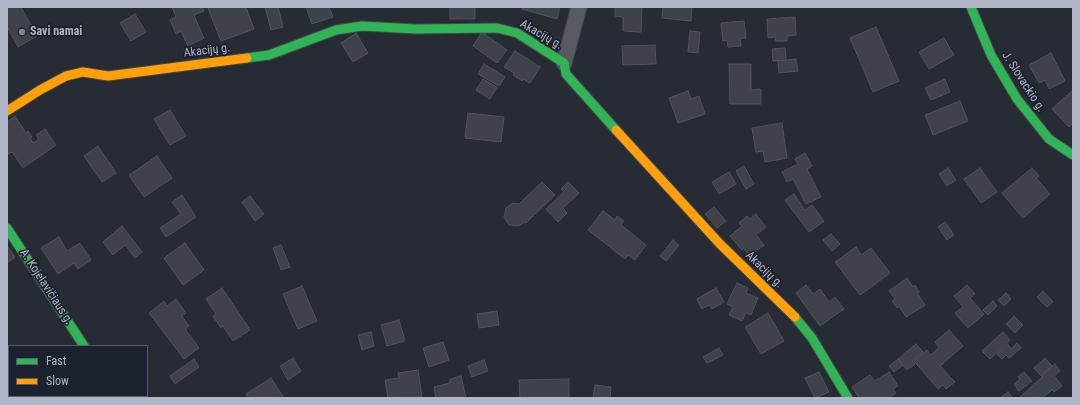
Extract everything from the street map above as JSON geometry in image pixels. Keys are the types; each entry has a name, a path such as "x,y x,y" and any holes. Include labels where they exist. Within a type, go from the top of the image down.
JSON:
{"street":[{"path":"564,63 579,7"},
{"name":"J. Slovackio g.","path":"972,7 977,23 991,55 1017,99 1048,139 1073,155"},
{"name":"Akacijų g.","path":"7,111 40,90 66,76 83,72 108,76 269,55 336,30 362,26 415,29 497,28 517,33 564,63 566,74 576,86 720,244 792,314 807,331 823,354 848,398"},
{"name":"A. Kojelavičiaus g.","path":"7,228 83,345"}],"building":[{"name":"Savi namai","path":"7,7 21,7 37,36 18,47 7,27"},
{"path":"172,7 202,7 204,11 194,15 204,38 188,46 181,31 176,34 170,20 176,17"},
{"path":"246,7 254,29 221,41 208,8"},
{"path":"265,7 278,7 283,27 271,30"},
{"path":"306,7 329,7 333,17 312,24"},
{"path":"450,7 475,7 475,19 450,19"},
{"path":"523,7 560,7 557,19 522,9"},
{"path":"615,7 642,7 641,32 623,31 623,17 615,16"},
{"path":"663,7 692,7 691,21 662,18"},
{"path":"135,14 146,32 131,41 120,23"},
{"path":"795,17 796,35 787,36 787,41 776,41 775,37 768,38 767,19"},
{"path":"744,21 746,38 740,39 741,46 728,47 727,40 723,41 721,23"},
{"path":"876,27 899,81 873,92 850,38"},
{"path":"690,31 700,32 698,53 688,52"},
{"path":"482,32 507,50 497,63 473,46"},
{"path":"356,33 368,53 353,62 341,43"},
{"path":"944,38 954,55 929,69 919,52"},
{"path":"655,45 656,64 623,65 622,46"},
{"path":"785,48 786,60 773,61 772,49"},
{"path":"515,51 540,67 530,83 523,79 522,81 513,75 514,73 504,67"},
{"path":"1051,53 1065,81 1049,89 1045,80 1039,83 1029,65"},
{"path":"796,59 798,71 779,73 778,61"},
{"path":"484,64 505,77 499,86 478,74"},
{"path":"729,64 751,64 751,90 761,89 761,104 730,104"},
{"path":"483,79 497,87 490,99 476,90"},
{"path":"945,79 950,92 931,100 925,88"},
{"path":"688,91 691,99 699,96 705,114 678,123 669,98"},
{"path":"1072,91 1073,123 1069,127 1052,109"},
{"path":"960,101 968,121 933,135 925,115"},
{"path":"170,110 186,136 170,145 154,119"},
{"path":"468,113 504,117 501,142 465,138"},
{"path":"15,116 26,133 28,131 32,137 30,138 33,143 39,139 36,135 45,129 56,145 23,168 12,152 8,154 7,152 7,122"},
{"path":"782,123 787,158 765,162 763,151 756,152 752,128"},
{"path":"98,146 116,173 102,182 84,156"},
{"path":"805,153 812,166 807,169 821,197 806,204 793,179 787,182 782,172 798,164 795,159"},
{"path":"157,156 172,178 144,197 129,175"},
{"path":"744,166 754,184 746,189 736,171"},
{"path":"948,168 956,180 947,186 939,174"},
{"path":"980,168 997,192 981,203 964,179"},
{"path":"1032,168 1039,176 1036,178 1050,194 1023,218 1002,193"},
{"path":"729,172 736,184 719,194 712,182"},
{"path":"542,182 555,195 526,223 525,222 518,226 509,225 504,217 506,208 513,203 519,204"},
{"path":"568,182 579,193 563,208 567,213 558,222 546,209 564,192 561,189"},
{"path":"794,194 805,210 812,205 824,221 809,232 785,200"},
{"path":"182,195 196,217 166,237 160,228 181,214 172,202"},
{"path":"250,196 264,214 255,221 242,202"},
{"path":"714,207 726,221 717,228 705,214"},
{"path":"603,211 615,220 617,216 624,221 621,225 646,245 635,260 628,255 625,259 588,230"},
{"path":"756,214 766,227 756,235 764,245 750,256 743,248 742,250 730,236 742,226 739,223 747,216 750,219"},
{"path":"945,222 954,235 947,240 938,227"},
{"path":"122,226 142,252 135,258 125,245 113,255 103,242"},
{"path":"831,234 840,244 832,251 823,240"},
{"path":"59,237 67,251 80,243 91,260 78,269 74,263 58,274 41,248"},
{"path":"673,240 679,245 666,261 660,256"},
{"path":"185,243 204,270 183,285 164,258"},
{"path":"7,245 15,257 7,263"},
{"path":"281,245 290,267 281,270 273,248"},
{"path":"856,247 861,255 871,248 890,273 860,295 835,262"},
{"path":"907,278 913,287 915,285 919,292 917,293 925,305 906,317 899,306 897,308 892,301 895,299 889,291"},
{"path":"737,283 748,288 746,293 758,298 751,315 746,313 742,321 729,315 733,307 727,304"},
{"path":"806,285 813,294 820,289 829,302 835,297 844,309 820,326 796,293"},
{"path":"967,285 975,294 970,298 984,314 968,328 955,313 963,307 954,296"},
{"path":"302,286 317,321 298,329 283,294"},
{"path":"222,288 250,330 233,341 223,326 221,328 213,316 216,314 206,299"},
{"path":"716,288 724,302 712,309 709,305 702,309 697,299"},
{"path":"1043,291 1053,302 1047,307 1037,297"},
{"path":"1006,293 1011,299 1004,306 998,300"},
{"path":"176,299 186,313 182,316 189,326 185,329 199,348 184,359 149,313 164,301 167,306"},
{"path":"993,301 997,306 988,315 983,310"},
{"path":"497,311 499,325 479,328 477,314"},
{"path":"768,313 784,341 761,354 745,327"},
{"path":"1014,316 1023,325 1015,333 1006,324"},
{"path":"399,320 405,341 387,346 381,325"},
{"path":"949,330 963,346 940,366 955,382 946,389 943,385 938,389 914,361 927,350 931,355 939,348 935,342"},
{"path":"371,332 374,346 362,350 358,335"},
{"path":"1003,332 1010,340 990,359 982,351"},
{"path":"443,342 449,360 429,367 423,348"},
{"path":"1017,343 1021,348 1009,358 1006,355 1002,359 997,354 1008,344 1011,349"},
{"path":"916,344 923,352 912,361 915,364 907,370 898,359"},
{"path":"719,348 723,355 707,363 703,357"},
{"path":"293,358 301,371 288,380 280,366"},
{"path":"1045,358 1052,366 1041,376 1034,368"},
{"path":"194,359 199,367 175,384 170,376"},
{"path":"898,359 903,365 894,372 889,366"},
{"path":"484,360 488,371 472,377 468,366"},
{"path":"1055,364 1060,371 1054,376 1062,386 1054,392 1052,390 1042,398 1019,398 1042,377 1041,376"},
{"path":"418,370 422,397 388,398 385,380 399,378 398,373"},
{"path":"819,372 829,392 815,398 805,378"},
{"path":"889,372 898,386 893,389 896,393 889,398 859,398 852,387 870,375 875,381"},
{"path":"1024,372 1032,381 1019,391 1014,384 1020,379 1018,377"},
{"path":"461,376 466,398 436,398 434,387 450,383 450,379"},
{"path":"271,378 284,398 248,398 246,394"},
{"path":"569,379 569,398 520,398 519,380"},
{"path":"595,385 611,387 610,398 593,398"},
{"path":"1008,392 1012,397 1011,398 1000,398"}],"traffic: fast":[{"path":"971,7 991,55 1017,99 1049,139 1073,155"},
{"path":"247,58 269,55 336,30 362,26 415,29 497,28 517,33 564,63 566,74 616,130"},
{"path":"7,228 83,345"},
{"path":"795,317 812,338 848,398"}],"traffic: slow":[{"path":"7,111 40,90 66,76 83,72 108,76 247,58"},
{"path":"616,130 720,244 795,317"}],"place":[{"name":"Savi namai","path":"22,32"}]}
